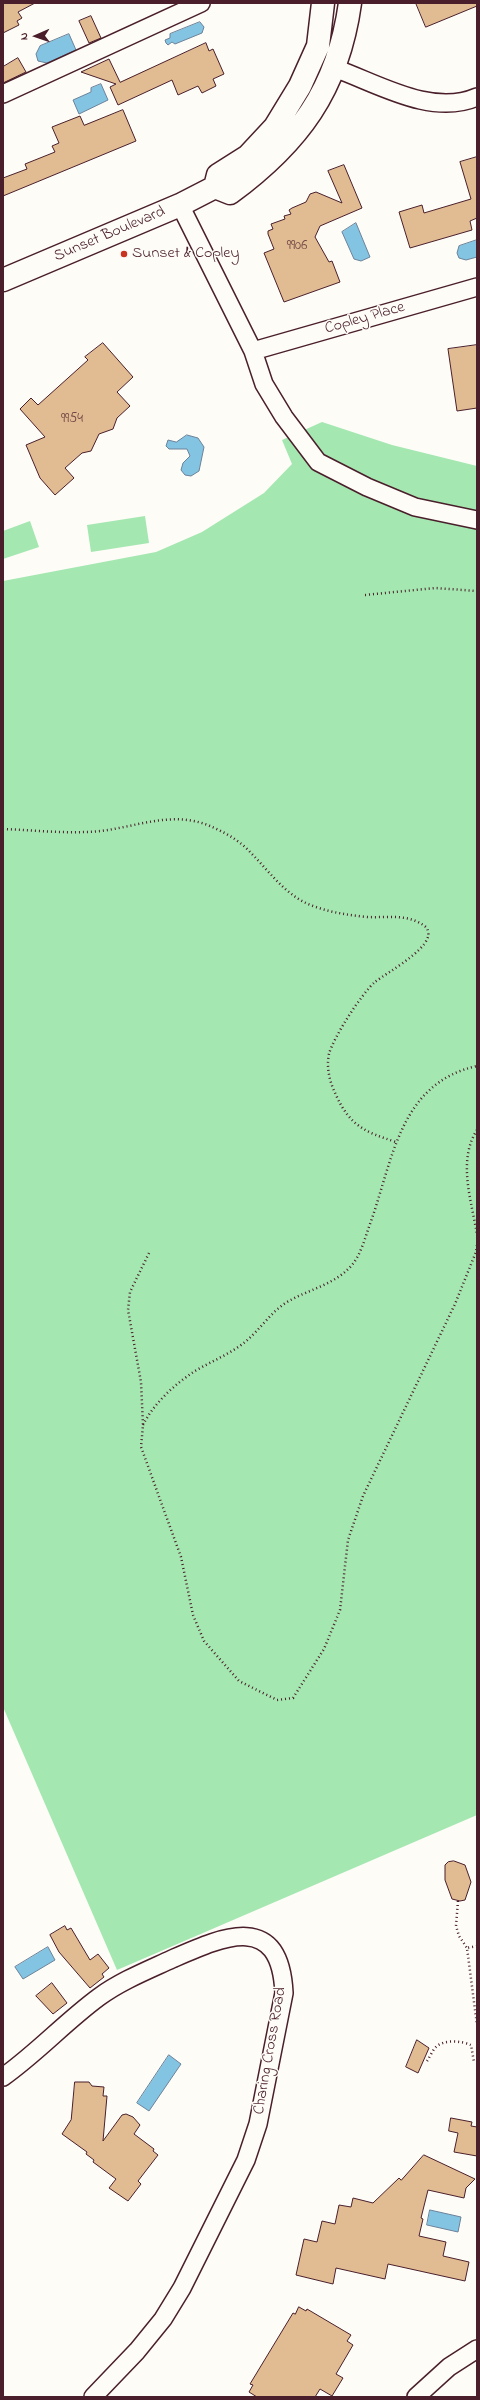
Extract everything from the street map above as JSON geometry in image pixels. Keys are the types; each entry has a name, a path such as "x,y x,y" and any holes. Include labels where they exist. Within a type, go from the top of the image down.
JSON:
{"main road":[{"path":"323,3 318,46 300,86 275,127 248,156 218,175 215,187 230,193 277,155 302,127 334,68 346,30 350,3"},
{"name":"Sunset Boulevard","path":"3,280 180,205 215,187"}],"street":[{"path":"3,94 202,3"},
{"path":"334,68 411,97 442,103 457,102 477,97"},
{"path":"180,205 253,351 264,384 284,417 318,462 367,487 415,507 477,520"},
{"name":"Copley Place","path":"253,351 477,287"},
{"name":"Charing Cross Road","path":"3,2077 116,1985 211,1942 235,1935 256,1938 269,1947 278,1959 284,1974 284,1993 258,2124 246,2160 182,2288 163,2319 137,2351 93,2397"},
{"path":"416,2397 449,2367 477,2349"}],"path":[{"path":"365,595 436,588 477,591"},
{"path":"3,829 85,832 165,819 185,819 209,825 234,838 250,851 280,885 305,903 340,914 406,918 421,922 427,928 428,937 422,946 373,983 357,1003 329,1054 330,1077 337,1097 347,1115 354,1124 370,1134 396,1142"},
{"path":"143,1425 150,1410 180,1382 244,1343 288,1301 341,1276 352,1265 360,1252 379,1200 396,1142 419,1099 451,1073 477,1066"},
{"path":"477,1130 471,1139 467,1166 477,1236"},
{"path":"149,1253 130,1292 128,1310 141,1382 143,1425 141,1447 181,1557 193,1615 204,1641 239,1681 277,1700 293,1698 324,1650 340,1610 348,1540 363,1496 455,1304 476,1252 477,1245"},
{"path":"458,1901 456,1926 459,1936 467,1948 477,2025"},
{"path":"467,1948 477,1946"},
{"path":"427,2061 436,2046 448,2042 465,2042 471,2045 474,2062"}],"green space":[{"path":"322,422 392,445 477,466 477,1815 117,1970 3,1707 3,581 156,552 202,532 264,493 292,464 282,440"},
{"path":"145,516 149,543 91,552 87,525"},
{"path":"30,521 39,547 3,559 3,531"}],"water":[{"path":"200,22 204,27 202,33 175,44 172,42 168,45 166,43 165,40 170,38 170,34"},
{"path":"69,34 76,50 47,63 38,61 36,54 40,46"},
{"path":"101,84 108,100 79,114 73,100 91,92 91,88"},
{"path":"356,223 370,257 361,261 354,259 342,232"},
{"path":"477,240 477,257 466,260 459,258 457,253 459,246"},
{"path":"187,435 198,438 204,447 199,471 191,476 185,475 181,470 183,463 190,456 187,449 169,449 166,446 168,440 176,442"},
{"path":"48,1947 55,1960 23,1979 15,1967"},
{"path":"169,2055 181,2064 149,2111 137,2103"},
{"path":"430,2210 461,2217 458,2232 427,2225"}],"building":[{"path":"3,3 35,3 18,12 22,18 17,21 19,25 3,33"},
{"path":"416,3 477,3 477,6 426,27"},
{"path":"91,16 101,38 89,43 79,21"},
{"path":"206,43 209,51 213,49 224,74 213,79 216,86 202,93 198,86 178,95 172,80 118,105 110,87 116,84 81,72 109,59 120,82"},
{"path":"18,58 26,72 3,83 3,67"},
{"path":"123,110 136,141 3,196 3,178 27,169 25,164 55,152 52,146 59,143 52,127 80,116 84,125"},
{"path":"477,157 477,218 470,221 472,230 410,248 399,212 422,205 424,213 471,199 460,162"},
{"path":"344,165 362,208 320,226 315,237 329,262 332,261 340,282 284,302 264,253 274,249 268,234 268,231 273,229 271,224 285,219 284,216 291,214 289,210 306,202 310,194 316,192 342,203 328,171"},
{"path":"103,343 133,377 117,392 130,406 117,418 113,429 99,434 91,451 82,453 65,468 74,478 55,495 40,478 26,445 45,437 20,409 31,398 38,405 88,360 85,357"},
{"path":"477,345 477,408 457,411 448,349"},
{"path":"454,1861 465,1865 471,1882 465,1900 460,1901 452,1899 445,1880 445,1865 448,1862"},
{"path":"65,1926 67,1930 71,1928 90,1960 98,1954 109,1968 102,1974 104,1977 90,1988 59,1952 50,1935"},
{"path":"52,1983 67,2003 53,2014 36,1996"},
{"path":"417,2040 429,2048 418,2073 406,2067"},
{"path":"75,2082 89,2082 92,2086 104,2087 103,2096 107,2096 103,2141 122,2115 126,2114 133,2117 140,2125 134,2134 154,2149 153,2151 158,2155 138,2181 141,2184 128,2201 109,2188 116,2179 93,2162 94,2160 86,2154 87,2152 62,2134 71,2120"},
{"path":"451,2118 472,2122 471,2126 477,2127 477,2156 454,2152 458,2133 449,2131"},
{"path":"424,2155 475,2179 466,2188 464,2198 428,2190 421,2218 423,2219 419,2236 446,2242 443,2256 469,2262 465,2281 388,2264 385,2279 336,2268 333,2284 296,2275 304,2239 317,2242 322,2221 335,2224 339,2205 351,2207 353,2198 373,2203 399,2178 401,2180"},
{"path":"299,2307 306,2311 307,2309 351,2335 347,2341 353,2345 336,2374 343,2378 332,2396 320,2389 315,2397 257,2397 249,2392 253,2385 250,2384 293,2313 295,2314"}],"place":[{"name":"Sunset & Copley","path":"124,254"}]}
